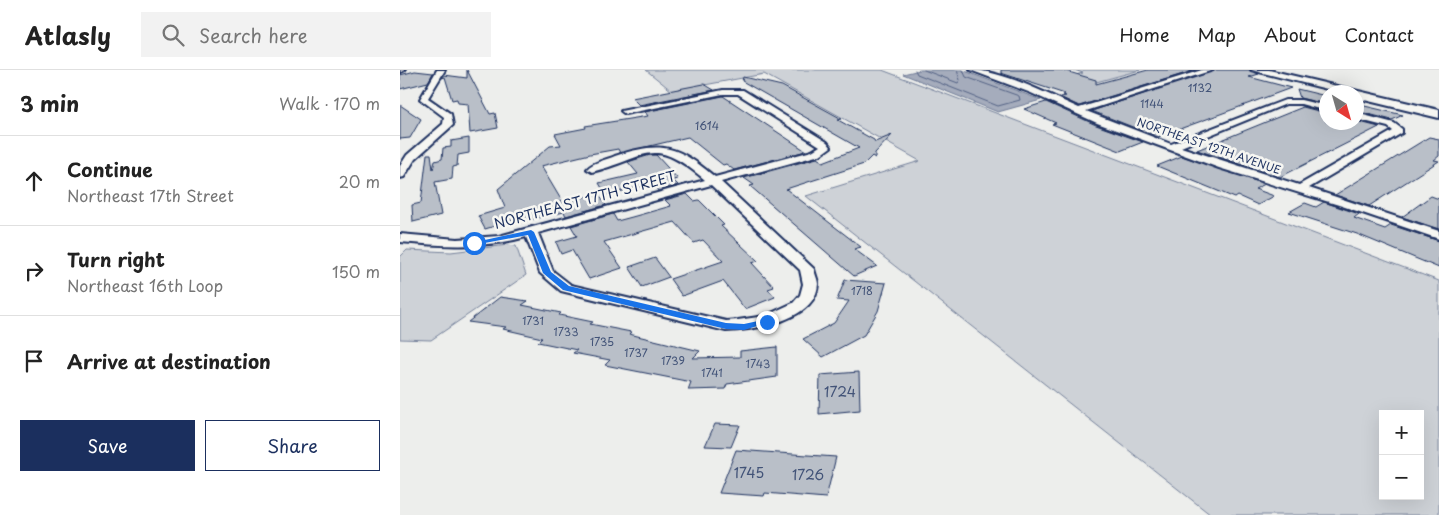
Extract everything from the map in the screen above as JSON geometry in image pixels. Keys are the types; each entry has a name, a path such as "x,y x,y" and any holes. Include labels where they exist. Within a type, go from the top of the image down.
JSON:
{"main road":[{"path":"1256,70 1321,85"},
{"path":"1364,96 1439,114"}],"street":[{"path":"400,175 411,157 445,129 450,122 448,116 424,99 441,70"},
{"name":"NORTHEAST 12TH AVENUE","path":"977,70 1172,147 1439,235"},
{"path":"1078,111 1209,70"},
{"name":"NORTHEAST 17TH STREET","path":"402,240 474,243 531,232 816,153 823,150 826,146 740,92 724,92 625,112"},
{"path":"1172,147 1283,102 1293,101 1319,107"},
{"path":"1300,189 1398,133 1396,128 1364,118"},
{"path":"531,232 547,273 566,288 726,326 744,327 780,317 798,305 807,295 811,286 811,276 807,269 712,181 680,155 672,151 640,153 592,169"}],"shaded area":[{"path":"646,70 882,70 1439,281 1439,515 1211,515 806,196 920,161 764,74 672,91"},
{"path":"1074,70 1140,70 1078,87 1057,80 1083,73"},
{"path":"508,245 516,246 526,275 431,340 400,339 400,257 407,250 451,252"}],"water":[{"path":"920,70 962,70 1041,100 998,112 903,74"}],"building":[{"path":"467,70 490,114 495,113 498,128 470,133 468,104 458,103 457,99 452,100 445,77 442,78 444,75 467,78"},
{"path":"1001,70 1062,70 1096,80 1096,84 1148,70 1196,70 1079,106 1060,97 1066,96 1062,95 1065,94 1001,73"},
{"path":"1215,70 1249,70 1259,74 1249,77 1291,88 1158,137 1092,111"},
{"path":"415,71 433,73 428,82 400,89 400,75"},
{"path":"743,77 782,86 842,119 838,120 875,142 892,135 875,153 875,158 872,156 864,164 786,189 861,247 854,249 877,266 854,276 750,186 754,185 744,178 817,158 823,162 859,148 742,81"},
{"path":"704,84 714,90 639,105 632,98"},
{"path":"1297,89 1319,94 1319,102 1300,98"},
{"path":"723,96 806,151 734,170 726,164 723,165 688,137 620,153 618,149 590,154 541,166 563,203 598,193 606,205 566,216 564,212 520,222 518,219 485,229 478,216 505,208 498,189 550,146 561,145 555,134 586,128 585,126 648,116 645,112"},
{"path":"1046,102 1096,125 1143,142 1120,151 1052,124 1056,123 1024,109"},
{"path":"400,105 421,119 410,138 400,139"},
{"path":"1364,106 1403,115 1392,120 1364,113"},
{"path":"1303,107 1319,111 1319,130 1364,130 1364,123 1379,127 1280,177 1197,150"},
{"path":"1429,137 1439,139 1439,156 1434,160 1439,161 1369,206 1335,195"},
{"path":"469,138 469,153 458,155 457,166 453,167 452,179 435,182 441,215 413,222 412,205 421,203 427,154 431,154 433,169 435,161 442,159 443,148 451,147 451,141"},
{"path":"656,155 678,179 673,180 678,185 658,191 652,184 606,195 599,183 638,174 628,162"},
{"path":"1182,156 1265,184 1255,189 1274,196 1258,205 1238,196 1235,198 1157,166"},
{"path":"687,194 694,201 699,200 724,225 721,226 758,261 752,263 774,287 768,289 775,297 745,309 723,281 682,296 670,279 723,261 703,240 694,243 675,222 604,242 622,268 589,279 572,250 561,254 556,242 577,236 571,226 613,214 617,221 632,217 671,206 665,200"},
{"path":"1431,196 1439,199 1439,229 1402,217"},
{"path":"1324,202 1359,214 1354,218 1385,229 1391,225 1439,241 1439,268 1357,234 1289,212 1305,203 1316,207"},
{"path":"655,258 669,277 642,287 629,267"},
{"path":"845,280 886,283 878,311 864,335 823,357 803,339 834,323 849,301 837,300"},
{"path":"500,297 528,301 522,305 561,313 559,315 593,322 590,324 631,332 629,334 700,351 693,358 740,357 740,351 777,347 777,377 727,384 725,389 688,390 691,382 605,365 610,360 573,353 577,350 538,342 542,338 503,329 506,327 468,322"},
{"path":"859,372 860,410 819,414 820,375"},
{"path":"715,424 740,425 731,447 705,446"},
{"path":"736,450 836,457 826,498 765,493 764,496 719,493"}],"route":[{"path":"474,243 500,240 531,232 547,273 566,288 726,326 744,327 767,322"}]}
